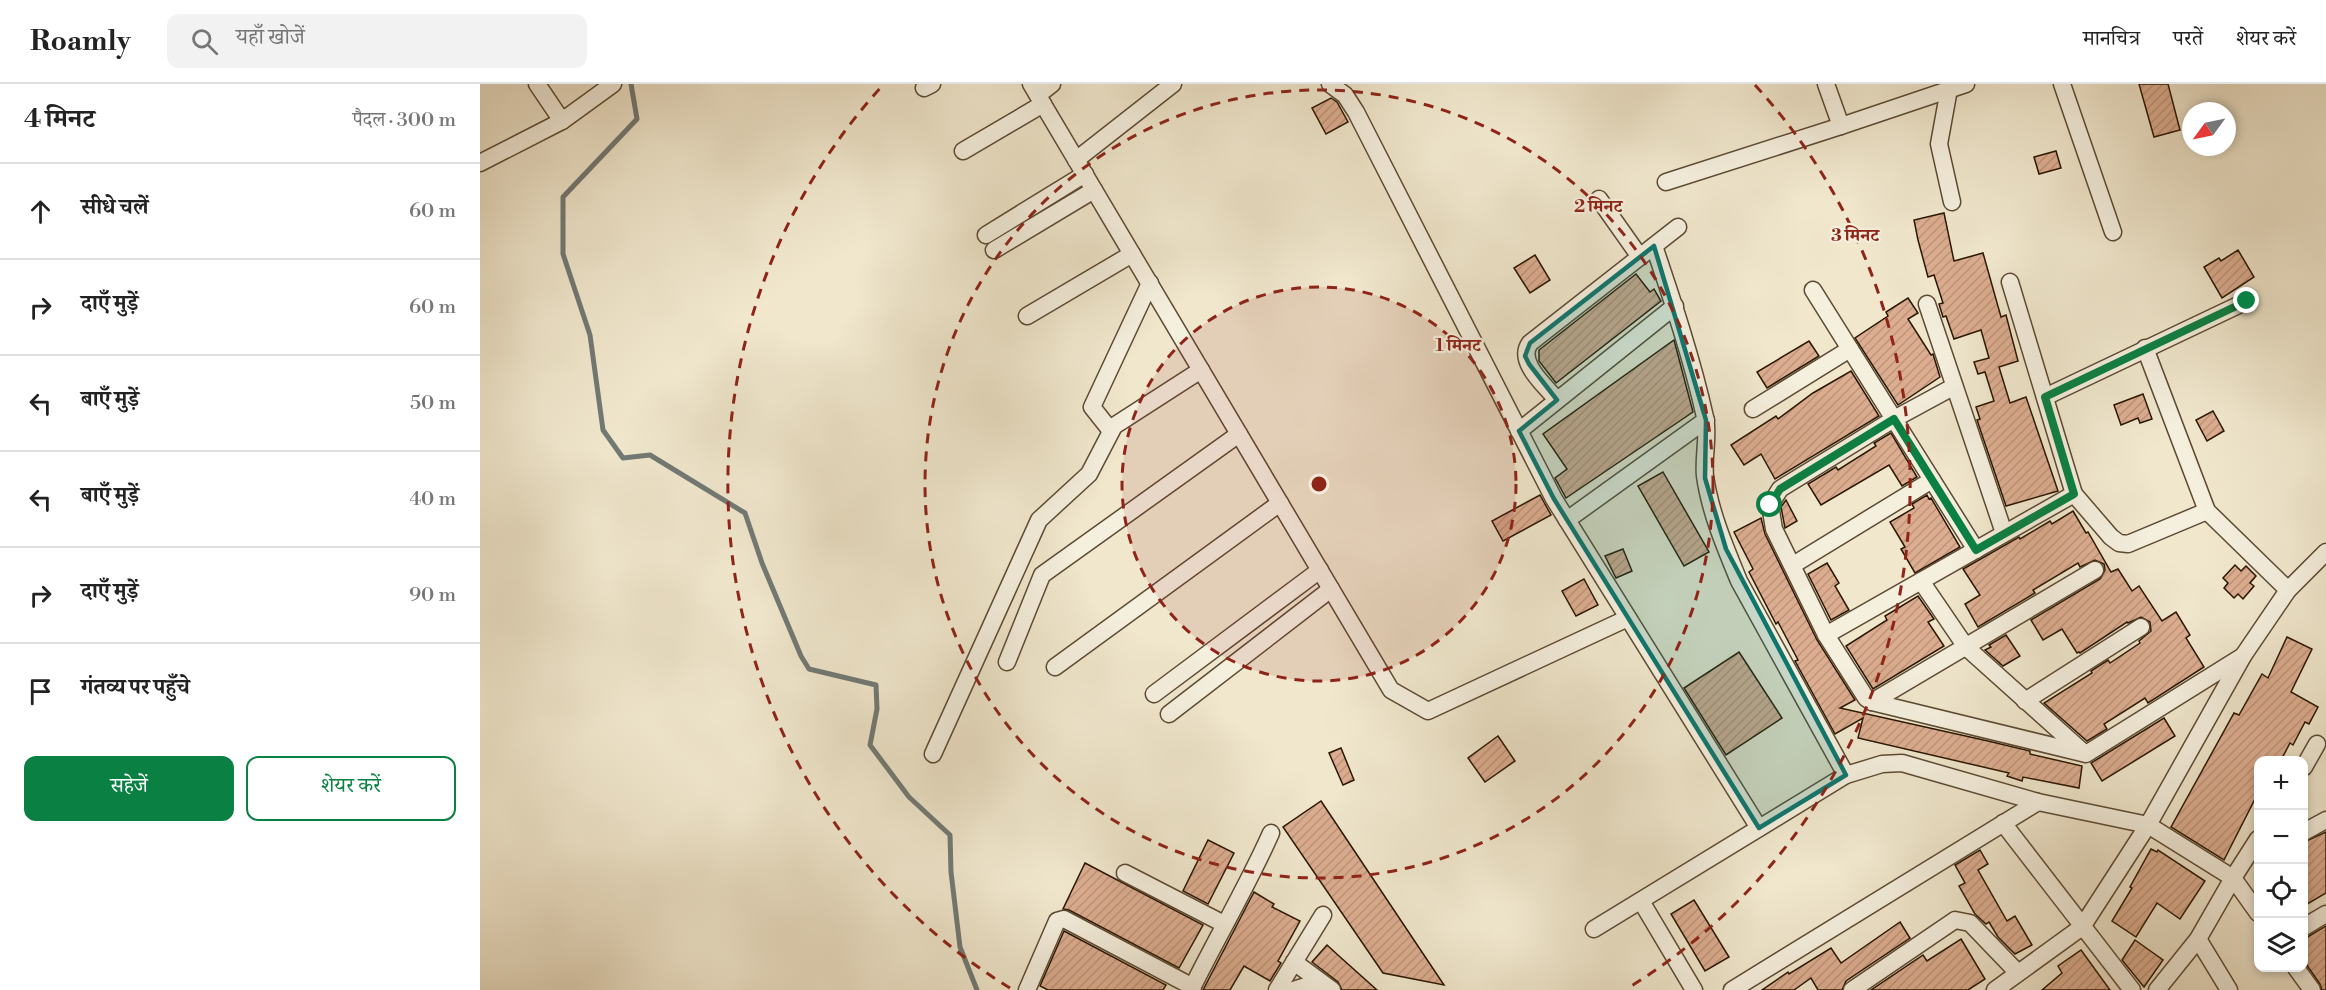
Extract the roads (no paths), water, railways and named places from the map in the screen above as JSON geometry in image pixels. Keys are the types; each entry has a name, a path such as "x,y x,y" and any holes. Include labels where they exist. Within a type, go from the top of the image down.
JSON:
{"street":[{"path":"537,84 562,121"},
{"path":"480,163 562,121 613,84"},
{"path":"963,151 1052,84"},
{"path":"1076,160 1173,84"},
{"path":"1330,84 1345,95 1356,112 1567,520 1759,828"},
{"path":"1826,84 1841,126"},
{"path":"1666,182 1966,84"},
{"path":"2062,84 2113,232"},
{"path":"1949,89 1939,144 1952,202"},
{"path":"1038,94 1391,690 1428,711 1628,618"},
{"path":"1085,174 990,242 1094,190"},
{"path":"1599,199 1640,257"},
{"path":"1557,400 1528,364 1525,356 1526,348 1678,227"},
{"path":"1654,246 1675,306 1706,420 1703,457 1705,478 1726,549 1739,581 1846,776"},
{"path":"1027,316 1132,254"},
{"path":"2010,282 2074,494 2119,543 2128,544 2207,511"},
{"path":"1111,431 1092,407 1150,283"},
{"path":"1813,290 1976,550"},
{"path":"2045,397 2247,301"},
{"path":"1927,304 1953,387 2004,533"},
{"path":"1519,431 1675,306"},
{"path":"2145,348 2207,511 2288,590"},
{"path":"1753,409 1850,349"},
{"path":"933,754 1039,520 1089,474 1114,426 1201,370"},
{"path":"1953,387 1894,419 1780,489 1770,505 1772,522 1826,635 1866,698 1872,702 2086,754 2243,656"},
{"path":"1567,520 1706,420"},
{"path":"1007,662 1042,575 1239,434"},
{"path":"1793,565 1932,480"},
{"path":"1826,635 2074,494"},
{"path":"1055,667 1280,502"},
{"path":"1995,990 2082,927 2148,825 2243,656 2288,590 2326,552"},
{"path":"1154,694 1320,570"},
{"path":"1872,702 2095,570"},
{"path":"1921,581 1966,647 2086,754"},
{"path":"1169,714 1331,589"},
{"path":"2025,701 2141,627"},
{"path":"2308,760 2318,744"},
{"path":"1594,929 1846,776 1882,764 1902,763 2037,802 2148,825 2233,878 2254,907"},
{"path":"1732,990 2037,802"},
{"path":"2308,829 2326,820"},
{"path":"2003,824 2132,990"},
{"path":"1030,989 1057,921 1064,919 1192,988 1256,867 1271,833"},
{"path":"2157,990 2198,939 2233,878 2252,858"},
{"path":"1125,873 1224,924"},
{"path":"1641,901 1694,990"},
{"path":"2308,925 2326,914"},
{"path":"1277,990 1323,915"},
{"path":"1852,990 1955,921 1970,923 2018,973"},
{"path":"2198,939 2229,990"},
{"path":"1294,962 1325,986"},
{"path":"2299,972 2312,990"},
{"path":"1293,990 1325,986"}],"waterway":[{"path":"631,84 637,119 563,197 563,254 590,335 603,430 623,458 650,455 745,513 762,563 801,656 809,669 876,685 877,709 870,745 909,797 950,835 951,872 960,947 977,990"}]}
